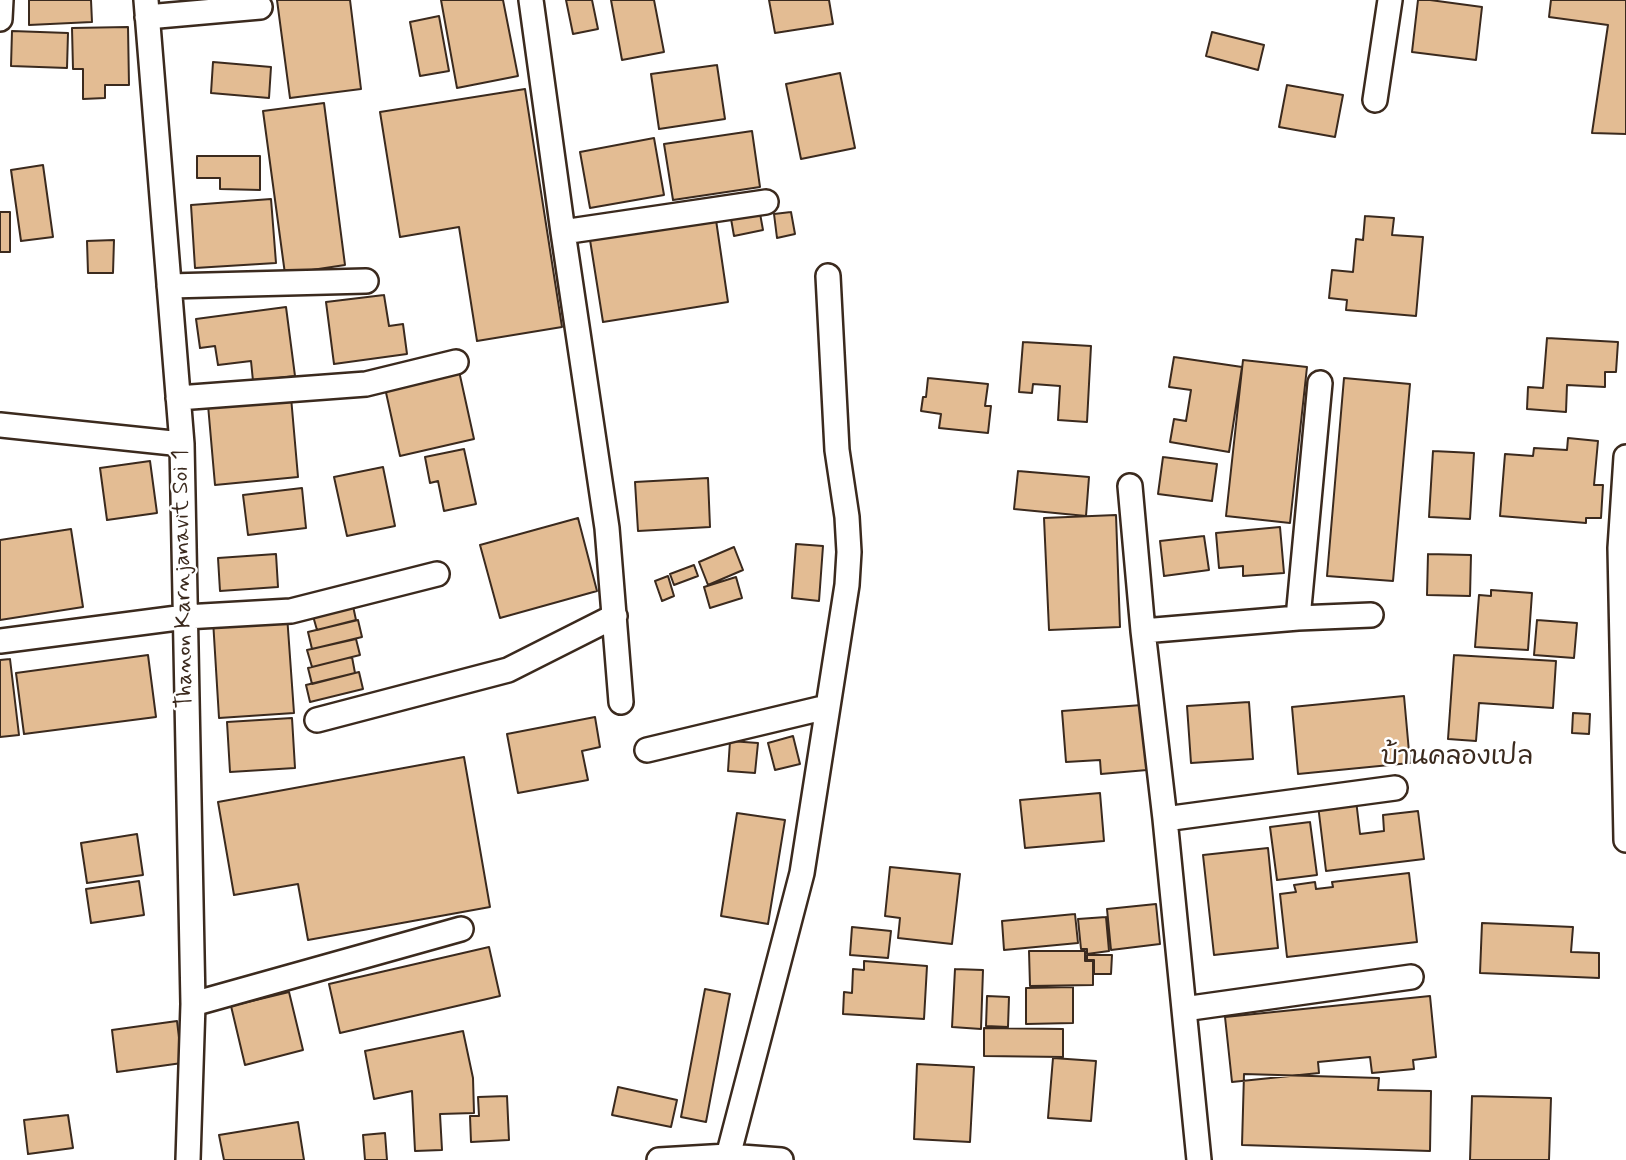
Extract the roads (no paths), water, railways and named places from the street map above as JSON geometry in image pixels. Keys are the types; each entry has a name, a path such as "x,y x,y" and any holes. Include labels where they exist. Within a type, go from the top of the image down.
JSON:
{"street":[{"path":"0,19 1,0"},
{"path":"531,0 607,528 621,702"},
{"path":"1375,100 1390,0"},
{"path":"146,8 260,7"},
{"name":"Thanon Karnjanavit Soi 1","path":"146,8 182,444 194,1004 188,1160"},
{"path":"563,232 766,202"},
{"path":"728,1158 802,873 847,585 847,517 837,450 828,276"},
{"path":"169,286 366,281"},
{"path":"178,398 366,384 456,362"},
{"path":"1298,618 1320,383"},
{"path":"0,425 182,444"},
{"path":"1626,457 1620,548 1626,840"},
{"path":"1130,486 1199,1160"},
{"path":"0,641 185,617 291,611 437,574"},
{"path":"1143,631 1298,618 1371,615"},
{"path":"317,720 508,670 615,616"},
{"path":"648,750 827,707"},
{"path":"1165,819 1395,788"},
{"path":"194,1004 461,929"},
{"path":"1184,1009 1411,977"},
{"path":"659,1160 781,1160"}],"district":[{"name":"บ้านคลองเปล","path":"1457,759"}]}
